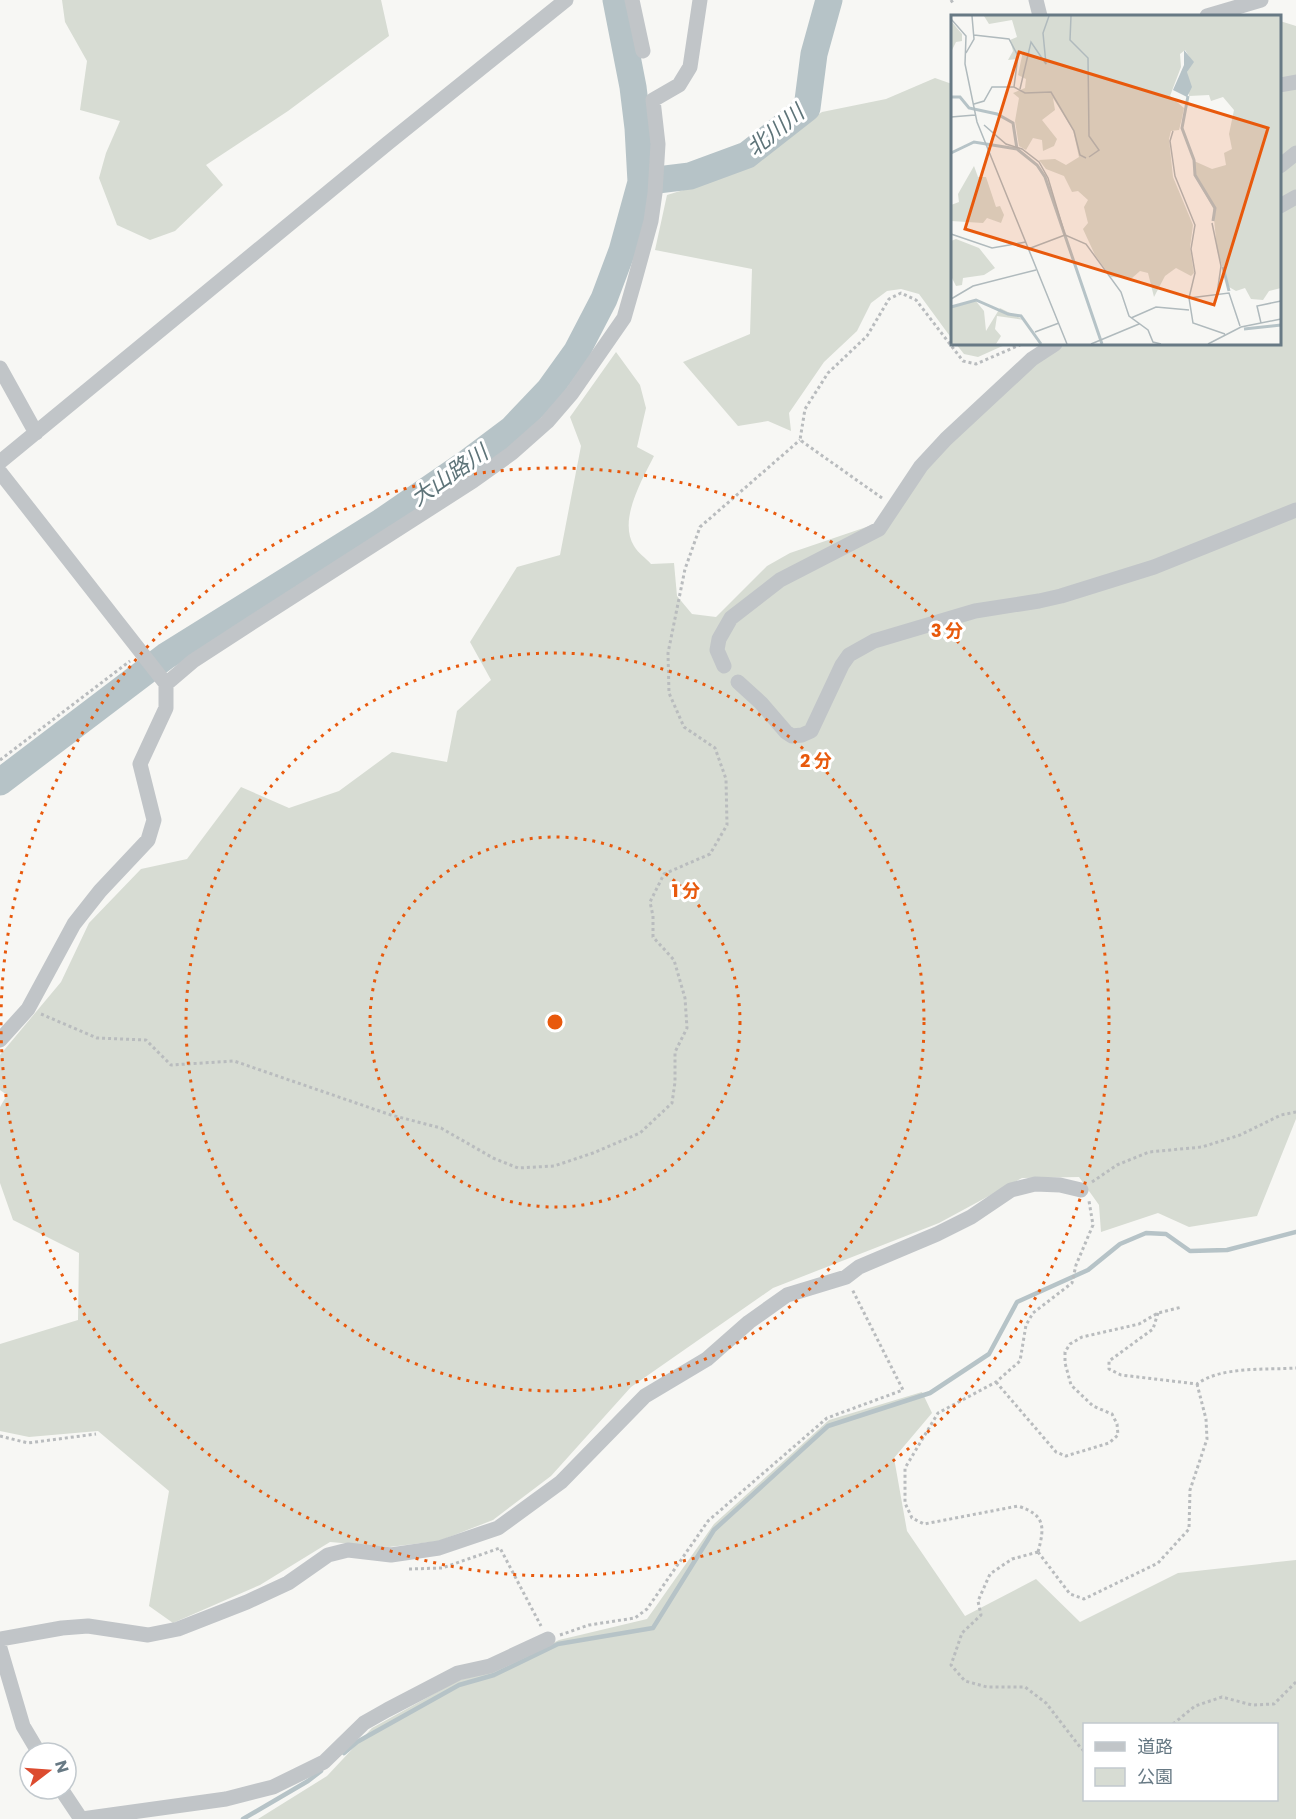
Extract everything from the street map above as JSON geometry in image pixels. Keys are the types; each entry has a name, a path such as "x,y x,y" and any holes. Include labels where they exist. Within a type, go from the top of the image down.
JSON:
{"street":[{"path":"0,462 566,0"},
{"path":"632,0 643,51"},
{"path":"163,681 252,622 389,537 489,470 547,422 572,393 624,318 651,220 655,194 658,144 653,100 679,85 690,67 700,0"},
{"path":"1036,0 1040,15"},
{"path":"1210,15 1261,0"},
{"path":"1281,85 1296,82"},
{"path":"1281,165 1296,153"},
{"path":"1281,205 1296,197"},
{"path":"724,666 717,650 719,639 731,618 780,580 879,529 921,466 946,439 1032,359 1053,345"},
{"path":"0,369 36,433"},
{"path":"0,472 163,681 166,708 140,764 154,820 148,840 115,874 74,924 28,1009 0,1040"},
{"path":"738,682 761,703 786,732 792,736 802,735 811,731 849,655 874,641 975,611 1039,601 1154,567 1296,510"},
{"path":"0,1639 62,1628 88,1626 148,1635 178,1629 288,1583 328,1555 348,1550 391,1555 439,1548 498,1528 561,1482 645,1396 707,1359 749,1322 787,1295 846,1277 859,1267 971,1217 1011,1190 1035,1184 1060,1185 1081,1190"},
{"path":"69,1801 82,1819 226,1799 273,1787 324,1762 364,1723 387,1710 458,1673 490,1666 548,1639"},
{"path":"0,1648 23,1726 32,1741"}],"path":[{"path":"951,0 954,5"},
{"path":"28,1009 98,1038 146,1040 171,1065 234,1061 391,1115 441,1128 493,1158 518,1168 554,1166 593,1153 640,1132 672,1103 675,1052 687,1028 684,998 674,960 653,937 650,902 664,874 710,854 727,825 726,779 715,748 684,727 669,693 668,653 685,569 700,527 800,440 805,409 828,373 867,336 889,299 901,293 916,300 963,361 976,364 1000,351 1019,345"},
{"path":"800,440 880,497 900,498"},
{"path":"0,760 141,652"},
{"path":"1038,1552 1041,1523 1034,1511 1018,1506 924,1524 912,1518 906,1503 905,1468 938,1413 996,1382 1020,1360 1026,1324 1033,1313 1072,1282 1076,1265 1093,1225 1090,1202 1081,1190 1117,1165 1149,1152 1202,1147 1240,1135 1281,1115 1296,1112"},
{"path":"404,1569 442,1568 500,1548 548,1639 590,1625 635,1618 647,1609 708,1521 827,1418 903,1390 846,1277"},
{"path":"996,1382 1056,1452 1066,1456 1109,1443 1118,1435 1117,1424 1112,1414 1093,1406 1071,1384 1065,1363 1065,1352 1070,1344 1082,1337 1139,1324 1158,1313 1182,1307"},
{"path":"1158,1313 1153,1329 1109,1361 1109,1369 1121,1375 1197,1384 1202,1380 1227,1372 1296,1368"},
{"path":"1038,1552 1070,1593 1084,1599 1158,1563 1189,1529 1190,1490 1207,1439 1206,1419 1197,1384"},
{"path":"0,1436 28,1443 96,1434"},
{"path":"1038,1552 1012,1559 990,1574 978,1601 981,1615 962,1632 951,1665 965,1681 987,1687 1025,1687 1046,1703 1083,1749"},
{"path":"1175,1723 1195,1707 1222,1698 1252,1705 1274,1704 1296,1682"}],"green space":[{"path":"62,0 381,0 389,36 288,111 206,165 223,185 175,231 150,240 117,225 99,178 106,153 120,121 80,110 87,61 65,22"},
{"path":"1281,21 1296,26 1296,1119 1257,1216 1189,1227 1158,1213 1101,1232 1099,1205 1079,1177 1022,1178 939,1223 773,1288 631,1387 551,1476 493,1520 439,1541 389,1547 330,1542 260,1585 173,1623 149,1606 169,1491 98,1431 29,1437 0,1431 0,1344 78,1320 79,1253 13,1220 0,1183 0,1107 7,1095 0,1090 0,1055 61,982 89,923 141,869 187,859 241,787 289,808 339,791 392,752 447,762 457,711 491,680 470,642 517,567 560,555 581,446 570,417 616,352 640,385 646,408 637,447 654,456 630,512 630,536 636,549 651,564 674,563 677,596 692,614 716,617 767,566 790,553 884,521 935,453 1044,345 1281,345"},
{"path":"935,78 951,84 951,338 919,294 901,289 887,291 871,303 857,331 824,362 789,413 791,431 768,421 738,426 683,362 750,334 752,269 655,250 667,195 713,181 822,112 886,99"},
{"path":"957,345 1005,345 978,357 964,354"},
{"path":"922,1392 932,1413 894,1458 907,1531 965,1616 1036,1579 1080,1622 1178,1573 1296,1560 1296,1819 258,1819 327,1776 372,1728 459,1680 491,1672 559,1640 647,1619 714,1524 829,1420"}],"waterway":[{"name":"大山路川","path":"0,782 166,656 381,522 464,465 512,429 549,390 577,351 604,299 622,251 641,182 633,87 616,0"},
{"name":"北川川","path":"641,182 690,176 747,155 807,108 814,54 829,0"},
{"path":"344,1753 357,1742 459,1685 494,1675 558,1644 653,1628 714,1530 828,1426 930,1393 989,1354 1017,1302 1088,1270 1120,1244 1146,1233 1166,1234 1190,1251 1227,1250 1296,1232"},
{"path":"243,1819 321,1771"}]}
